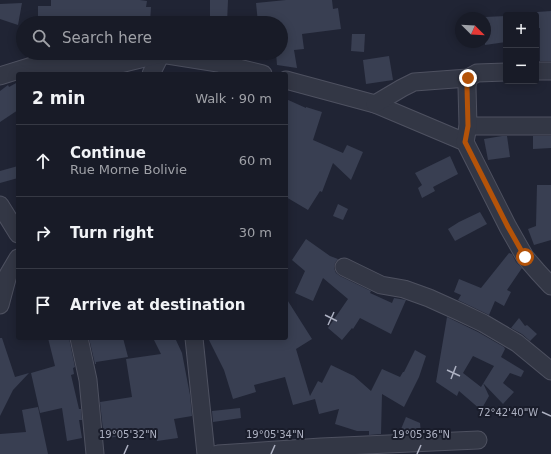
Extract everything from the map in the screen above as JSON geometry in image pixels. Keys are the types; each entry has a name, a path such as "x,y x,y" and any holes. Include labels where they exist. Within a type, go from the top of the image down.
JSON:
{"street":[{"path":"0,76 35,65 116,65 136,60"},
{"path":"152,72 158,60"},
{"path":"199,60 255,72"},
{"path":"539,72 551,71"},
{"path":"375,104 414,82 468,78 477,73 503,72"},
{"path":"468,78 467,134 508,227 525,257 551,286"},
{"path":"288,81 375,104 467,134 551,126"},
{"path":"0,205 16,231"},
{"path":"0,305 8,275 16,261"},
{"path":"344,266 381,285 404,289 460,312 517,343 551,371"},
{"path":"79,340 88,380 95,454"},
{"path":"194,340 206,454"},
{"path":"218,454 321,447 478,440"}],"building":[{"path":"51,0 140,0 147,1 146,7 151,7 150,16 38,16 38,6 51,6"},
{"path":"210,0 228,0 227,16 210,16"},
{"path":"286,0 332,0 333,9 338,8 341,29 302,34 304,49 294,50 297,68 277,65 277,60 288,60 288,16 257,16 256,3"},
{"path":"22,3 20,16 16,16 16,24 0,19 0,4"},
{"path":"551,11 551,61 540,61 540,28 539,12 537,12"},
{"path":"503,16 503,42 491,44 491,17"},
{"path":"352,34 365,34 364,52 351,51"},
{"path":"389,56 393,80 366,84 363,60"},
{"path":"16,83 16,111 0,122 0,91 8,85 9,87"},
{"path":"288,100 306,108 322,112 313,140 343,153 347,145 363,152 351,180 333,163 322,192 320,191 308,210 288,198"},
{"path":"507,136 510,157 488,160 484,139"},
{"path":"533,136 551,136 551,148 533,149"},
{"path":"450,156 458,174 433,187 435,191 422,198 418,188 422,185 415,173"},
{"path":"16,167 16,179 0,183 0,171"},
{"path":"537,185 551,185 551,240 534,245 528,229 536,226"},
{"path":"338,204 348,209 343,220 333,216"},
{"path":"480,212 487,224 455,241 448,229"},
{"path":"306,239 330,256 338,259 334,268 336,273 340,276 371,291 370,293 392,303 394,298 406,300 391,334 360,318 353,329 352,328 342,340 328,328 348,299 323,278 313,301 295,293 305,271 292,260"},
{"path":"509,253 512,254 516,262 522,268 507,290 511,292 504,306 495,301 489,315 458,300 461,295 454,292 459,279 481,288"},
{"path":"288,301 312,339 296,349 310,396 318,381 322,383 331,365 354,376 371,391 382,369 400,377 415,350 426,356 419,377 404,407 382,394 381,434 369,435 369,431 357,431 335,424 339,409 319,414 315,399 293,405 285,377 254,385 256,392 233,399 224,370 209,340 288,340"},
{"path":"447,317 504,347 505,349 501,357 524,371 521,377 510,373 503,383 514,392 503,404 483,383 489,396 481,410 459,391 457,396 436,382","holes":["473,356 494,366 481,387 463,373"]},
{"path":"519,318 525,326 527,325 537,334 530,341 522,334 511,328"},
{"path":"0,338 2,338 15,377 29,373 13,390 0,416"},
{"path":"48,340 69,340 75,367 73,368 74,374 71,375 79,409 81,409 82,420 79,420 82,438 67,441 62,408 40,413 31,373 55,366"},
{"path":"89,340 124,340 128,357 96,362 95,364"},
{"path":"154,340 176,340 182,353 190,395 192,416 174,419 178,438 157,441 155,429 104,439 100,402 132,397 126,359 161,354"},
{"path":"38,407 48,454 0,454 0,434 26,432 22,410"},
{"path":"240,408 241,418 213,422 212,411"},
{"path":"406,417 420,423 421,433 399,434"}],"route":[{"path":"468,78 468,126 465,142 525,257"}]}
